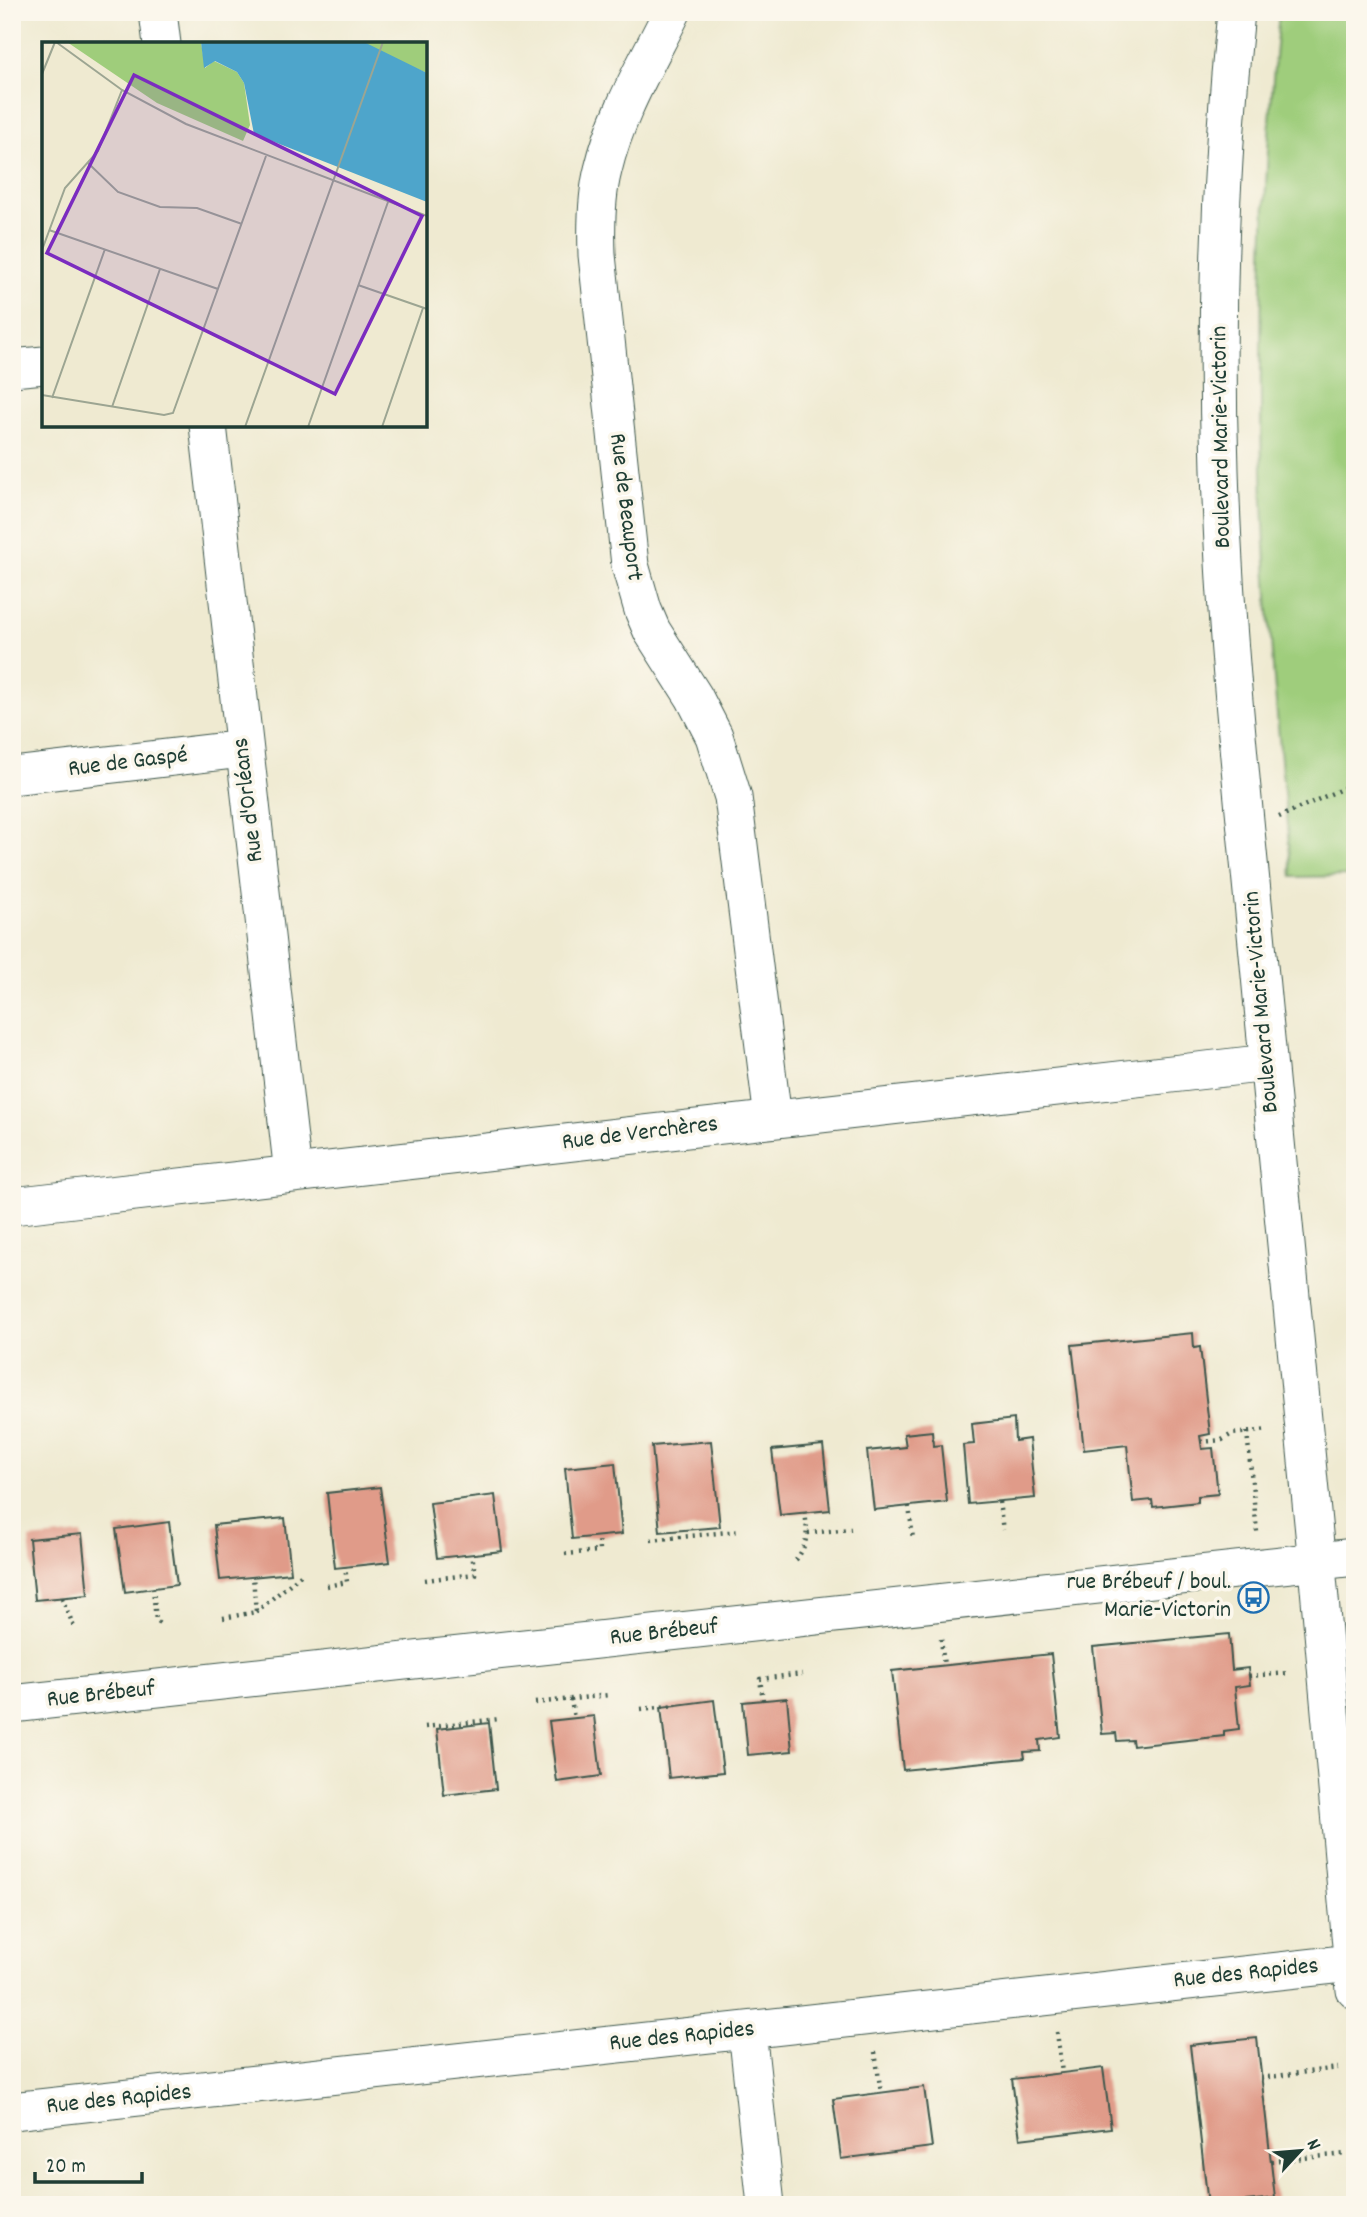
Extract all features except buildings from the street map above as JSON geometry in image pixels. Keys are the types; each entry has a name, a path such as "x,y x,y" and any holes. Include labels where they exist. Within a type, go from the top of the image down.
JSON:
{"street":[{"path":"158,12 162,42"},
{"name":"Rue de Beauport","path":"672,12 629,100 603,170 596,228 597,255 630,565 652,631 694,697 714,736 733,797 773,1119"},
{"name":"Boulevard Marie-Victorin","path":"1236,12 1219,278 1220,472 1233,685 1353,1976"},
{"path":"12,368 42,365"},
{"name":"Rue d'Orléans","path":"208,427 293,1174"},
{"name":"Rue de Gaspé","path":"12,776 243,749"},
{"name":"Rue de Verchères","path":"12,1206 1268,1063"},
{"name":"Rue Brébeuf","path":"12,1704 1355,1557"},
{"name":"Rue des Rapides","path":"12,2112 747,2030 1353,1976"},
{"path":"747,2030 766,2205"}],"path":[{"path":"1279,817 1355,783"},
{"path":"1201,1442 1222,1440 1232,1434 1277,1429"},
{"path":"1247,1432 1258,1536"},
{"path":"999,1502 1003,1530"},
{"path":"909,1506 913,1539"},
{"path":"796,1560 804,1548 808,1534 805,1513"},
{"path":"808,1534 851,1529"},
{"path":"652,1539 691,1532 738,1531"},
{"path":"565,1555 599,1551 598,1537"},
{"path":"425,1580 475,1574 472,1554"},
{"path":"327,1586 347,1582 345,1567"},
{"path":"223,1618 256,1612 302,1574"},
{"path":"253,1577 256,1612"},
{"path":"153,1588 156,1620 161,1625"},
{"path":"62,1598 74,1627"},
{"path":"1249,1676 1300,1672"},
{"path":"763,1700 760,1679 802,1674"},
{"path":"535,1703 609,1695"},
{"path":"572,1699 574,1719"},
{"path":"641,1709 676,1705"},
{"path":"425,1727 500,1719"},
{"path":"1261,2078 1338,2068"},
{"path":"1271,2161 1346,2154"}],"green space":[{"path":"1279,12 1355,12 1355,876 1292,877 1278,725 1264,522 1261,356 1266,184"}],"place":[{"name":"rue Brébeuf / boul. Marie-Victorin","path":"1254,1597"}]}
